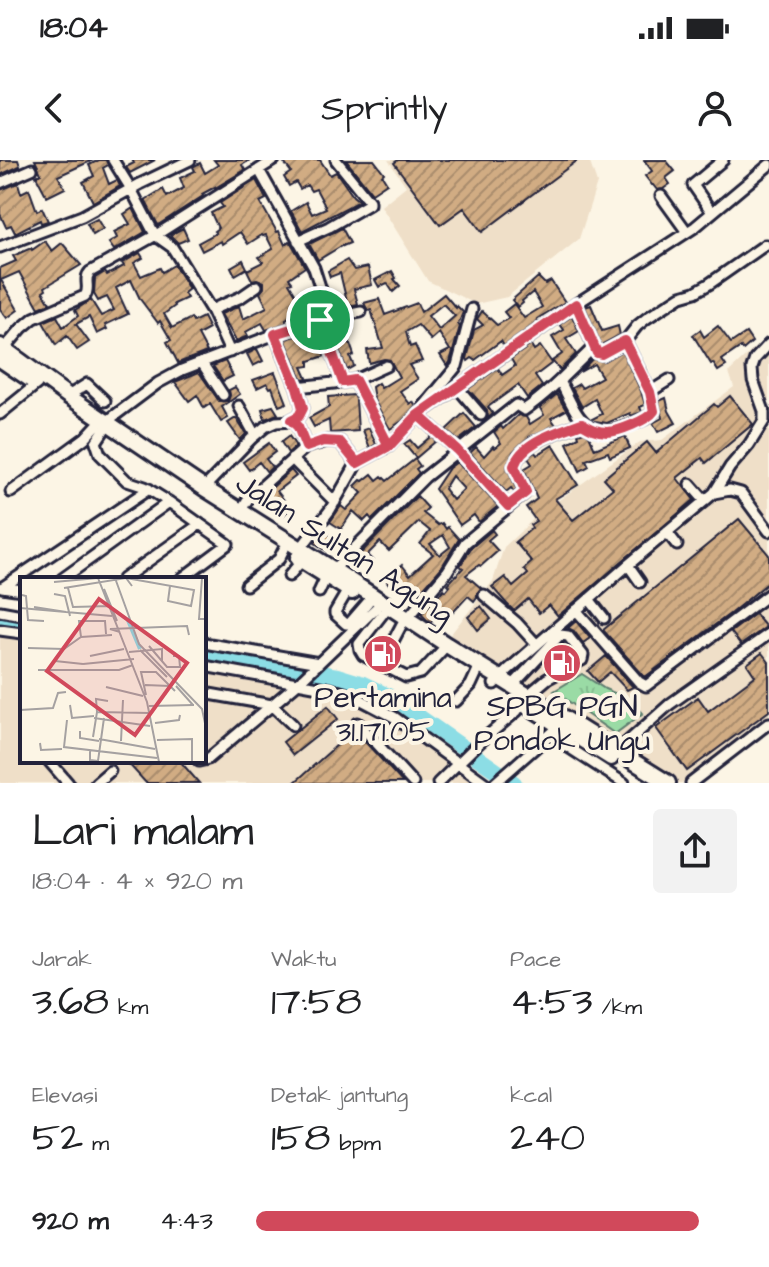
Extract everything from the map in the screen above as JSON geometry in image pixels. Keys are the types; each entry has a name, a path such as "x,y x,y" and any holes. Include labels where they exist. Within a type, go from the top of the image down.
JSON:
{"highway":[{"name":"Jalan Sultan Agung","path":"1,351 37,384 241,510 330,573 525,699 668,783"},
{"name":"Jalan Sultan Agung","path":"1,351 68,396 103,426 201,496 297,551"},
{"name":"Jalan Sultan Agung","path":"330,573 348,590 405,621"},
{"name":"Jalan Sultan Agung","path":"444,647 477,672 502,683"},
{"name":"Jalan Sultan Agung","path":"563,723 574,736 614,754 652,783"}],"street":[{"path":"113,160 156,235 172,247 211,310 230,352"},
{"path":"0,247 74,220 190,160"},
{"path":"1,351 34,318 87,294 90,272 156,235 274,160"},
{"path":"298,241 369,204 336,160"},
{"path":"711,211 693,185 723,160"},
{"path":"418,415 576,304 687,232 769,165"},
{"path":"0,183 32,169"},
{"path":"259,170 314,268 343,382"},
{"path":"661,196 687,232"},
{"path":"576,304 594,347 601,354 625,341 640,323 681,296 709,284 765,245"},
{"path":"211,310 257,286"},
{"path":"289,576 297,551 335,502 357,463 389,446 457,366 472,309"},
{"path":"11,492 158,383 182,370 275,334 361,312"},
{"path":"204,488 255,435 271,423 299,416 303,408 275,334"},
{"path":"560,381 582,423 593,429 610,432 650,417 654,411 650,392 625,341"},
{"path":"502,683 537,645 576,610 714,493 764,421 752,368 755,359 769,344"},
{"path":"319,592 330,573 425,477 516,405 525,409 560,381 594,347"},
{"path":"202,363 223,395"},
{"path":"297,387 355,380 386,366"},
{"path":"355,380 389,446"},
{"path":"650,392 669,380"},
{"path":"0,414 37,384"},
{"path":"68,396 87,384 105,401"},
{"path":"457,387 481,415"},
{"path":"239,406 255,435"},
{"path":"418,415 457,450 508,506"},
{"path":"291,420 298,427 306,447"},
{"path":"381,664 405,621 441,580 465,543 526,492 514,466 520,454 543,439 582,423"},
{"path":"103,426 96,442 100,454 127,481 149,489 227,542 228,545 184,577"},
{"path":"241,510 248,499 306,447 323,441 340,442 357,463"},
{"path":"292,459 335,502"},
{"path":"690,484 705,501"},
{"path":"1,586 149,489"},
{"path":"714,493 730,490 741,493 769,531"},
{"path":"65,577 169,502"},
{"path":"126,577 200,524"},
{"path":"667,532 677,545"},
{"path":"246,585 279,559 297,551"},
{"path":"628,565 640,582"},
{"path":"348,590 335,612 346,624 376,607"},
{"path":"576,610 639,682 646,686 769,594"},
{"path":"484,595 537,645"},
{"path":"589,599 604,618"},
{"path":"376,607 359,644 363,655 406,677 421,673 444,647"},
{"path":"206,759 301,680 376,607"},
{"path":"0,611 20,615"},
{"path":"0,630 20,633"},
{"path":"614,754 670,704 769,634"},
{"path":"438,783 517,711 547,679 582,660 583,655 568,636 560,635 502,683"},
{"path":"206,643 315,666"},
{"path":"206,666 301,680 343,692 394,717 462,761 485,783"},
{"path":"456,701 471,685 477,672"},
{"path":"206,693 272,705 293,725"},
{"path":"358,723 413,783"},
{"path":"495,783 563,723"},
{"path":"691,783 769,723"},
{"path":"574,736 565,745 624,783"},
{"path":"51,763 68,783"},
{"path":"96,783 110,771"}],"shaded area":[{"path":"388,160 589,160 597,183 579,239 507,297 476,304 428,281 381,206 406,186"},
{"path":"769,335 769,722 691,783 669,783 450,635 493,581 504,547 538,515 640,442 662,440 734,387 729,372"},
{"path":"0,630 20,634 20,763 206,763 206,666 343,692 374,705 485,783 0,783"}],"green space":[{"path":"582,674 605,689 631,700 643,713 615,734 554,691"}],"building":[{"path":"0,160 18,160 20,166 0,175"},
{"path":"35,160 93,160 58,176 65,188 47,197 36,176 41,174"},
{"path":"106,160 108,165 103,168 109,184 117,180 120,186 93,202 83,182 94,176 89,165"},
{"path":"132,160 155,160 130,173 126,167 134,163"},
{"path":"214,160 250,160 242,165 245,170 202,194 158,225 145,200 163,189 167,197 184,188 180,178 195,171 193,167 200,163 205,173 218,165"},
{"path":"282,160 320,160 330,175 336,172 359,201 302,231 291,211 306,202 312,214 326,208 316,189 311,191 307,185 300,189 296,182 289,186 284,177 291,172"},
{"path":"346,160 374,160 387,183 372,193"},
{"path":"398,160 578,160 482,232 464,208 440,225 394,163"},
{"path":"644,160 666,160 675,171 666,178 670,184 657,190 645,176 652,171"},
{"path":"256,180 266,199 260,202 285,245 290,241 305,267 289,278 301,303 291,309 294,314 286,319 286,323 266,330 262,323 246,332 248,336 236,341 221,314 239,306 243,319 267,307 260,293 264,282 252,280 247,270 263,262 259,257 273,249 266,235 248,244 240,232 222,244 221,241 202,251 198,243 216,233 214,231 218,228 211,213 223,207 220,203"},
{"path":"18,183 21,193 29,189 37,211 42,208 48,221 41,223 40,220 15,233 11,225 6,227 0,214 0,190"},
{"path":"133,208 145,232 114,250 109,243 117,238 114,232 130,224 124,214"},
{"path":"97,219 103,229 93,235 87,224"},
{"path":"183,228 188,239 178,243 170,235"},
{"path":"342,228 350,243 318,260 309,244"},
{"path":"45,241 52,251 62,243 81,265 45,287 43,291 50,303 39,308 19,272 1,280 18,310 7,318 0,309 0,268 16,261 13,256 32,250"},
{"path":"140,253 143,258 134,263 141,276 160,268 162,272 174,265 189,289 184,293 187,298 174,304 164,314 172,328 191,318 193,322 203,317 209,329 198,335 207,352 178,363 167,342 171,340 160,321 158,323 140,299 131,280 116,288 128,314 105,325 107,329 97,334 89,317 76,324 89,342 77,350 67,336 56,345 43,322 57,316 63,327 78,316 75,310 91,300 101,316 114,310 107,297 98,301 94,294 95,278 124,266 122,263"},
{"path":"243,260 247,268 235,275 231,267"},
{"path":"347,260 354,270 368,267 372,285 354,289 358,304 348,306 340,273 330,277 328,271"},
{"path":"392,271 400,286 393,292 387,283 379,287 375,280"},
{"path":"538,277 545,284 551,281 565,302 537,319 538,322 504,346 501,341 475,360 472,358 468,361 474,330 483,325 477,319 482,311 497,325 509,318 504,312 514,304 524,318 542,307 533,292 518,307 512,300"},
{"path":"444,294 463,312 447,366 440,355 450,350 439,333 431,340 418,325 406,332 410,347 415,345 422,361 409,365 418,379 400,391 416,407 390,429 374,400 372,387 378,383 381,388 399,377 390,360 369,363 367,350 383,348 371,310 368,311 364,303 379,299 385,315 417,303 421,312","holes":["443,304 455,316 439,330 428,316"]},
{"path":"591,305 602,331 618,326 620,335 601,345 585,307"},
{"path":"572,316 579,331 566,339 576,354 560,370 552,361 562,354 552,337 564,330 560,324"},
{"path":"349,322 348,338 354,355 350,357 354,366 347,370 332,332 340,329 338,324"},
{"path":"718,326 731,343 746,333 752,342 722,360 726,366 718,371 693,335 700,330 704,337"},
{"path":"316,331 325,356 302,367 307,378 302,379 285,339"},
{"path":"531,345 534,350 540,346 552,363 535,376 542,386 527,398 518,385 488,407 493,414 488,418 487,410 468,389 498,368 502,375 515,366 511,359"},
{"path":"257,349 263,361 253,366 247,354"},
{"path":"622,351 645,405 640,407 642,412 631,416 630,413 607,423 595,421 592,419 602,414 595,399 582,407 572,388 579,384 582,388 602,377 594,364 580,372 592,359 604,361"},
{"path":"225,361 233,376 223,381 213,366"},
{"path":"199,372 219,401 228,401 229,390 235,387 240,394 222,407 228,418 221,422 210,404 204,408 197,395 189,401 175,382"},
{"path":"275,372 287,403 279,406 272,387 267,383 257,388 253,380"},
{"path":"557,394 566,410 551,418 556,425 529,437 513,452 507,467 517,490 514,492 511,488 506,492 470,453 476,447 484,456 493,446 495,448 501,443 494,432 501,426 503,429 518,415 526,417 530,424 544,415 540,408"},
{"path":"354,395 358,431 330,433 329,420 314,427 309,418 329,407 328,397"},
{"path":"730,396 753,424 706,463 702,458 677,478 694,500 558,616 549,605 539,613 528,599 514,611 492,587 505,577 513,587 528,574 524,569 532,562 515,542 536,521 526,507 537,499 524,469 532,464 528,458 530,455 535,452 537,455 553,445 578,485 555,499 573,520 613,488 604,478 647,442 656,453 714,404 717,407"},
{"path":"666,398 676,423 658,432 653,423 662,418 659,401"},
{"path":"273,406 278,414 265,419 262,409"},
{"path":"464,413 476,427 458,441 446,430"},
{"path":"236,418 246,434 240,440 228,423"},
{"path":"369,428 376,444 370,448 363,430"},
{"path":"584,432 589,435 595,449 625,436 630,448 610,457 608,452 586,460 589,466 580,471 567,443"},
{"path":"289,436 296,446 288,453 281,442"},
{"path":"431,436 436,441 416,458 404,444 410,440 417,448"},
{"path":"269,443 275,452 266,459 272,467 267,472 259,462 249,470 243,462"},
{"path":"415,459 420,466 416,469 419,473 372,520 369,516 364,521 353,511 341,529 330,522 341,506 346,510 362,493 355,486 361,480 372,474 377,480 382,476 387,481"},
{"path":"457,462 498,506 479,522 474,515 460,525 435,489 449,468","holes":["452,476 464,489 453,500 444,489"]},
{"path":"291,470 296,476 277,491 291,509 282,516 265,494"},
{"path":"417,496 428,508 423,513 438,525 442,523 446,529 448,527 459,539 441,568 421,591 415,585 405,595 397,586 393,589 385,579 402,565 410,575 433,554 420,544 430,531 419,522 389,551 380,542 367,555 373,561 367,567 355,559","holes":["443,535 450,547 440,555 430,544"]},
{"path":"739,519 769,555 769,582 645,677 603,630"},
{"path":"324,530 334,539 327,551 315,543"},
{"path":"492,530 495,534 488,540 498,551 466,575 481,588 477,597 474,601 468,596 445,621 438,614 431,622 427,620 421,614 450,586 448,584 463,568 460,566 471,548"},
{"path":"481,606 491,619 478,630 468,617"},
{"path":"755,614 766,627 741,645 731,632"},
{"path":"576,621 590,638 583,643 568,628"},
{"path":"373,638 383,644 378,654 367,647"},
{"path":"563,643 573,656 551,668 546,661"},
{"path":"762,653 769,662 769,711 687,771 656,728 698,697 708,711 755,676 747,664"},
{"path":"606,656 633,687 627,690 610,672 598,682 588,671"},
{"path":"328,706 338,719 293,755 283,742"},
{"path":"354,730 403,783 294,783"},
{"path":"128,763 182,763 199,783 146,783"}],"waterway":[{"path":"0,618 20,622"},
{"path":"206,653 337,676 363,684 392,698 514,783"}],"place":[{"name":"Pertamina 31.171.05","path":"383,654"},
{"name":"SPBG PGN Pondok Ungu","path":"562,663"}],"route":[{"path":"320,320 275,334 303,408 299,416 291,420 298,427 306,447 323,441 340,442 357,463 389,446 391,444 418,415 457,450 508,506 526,492 514,466 528,447 582,423 610,432 650,417 654,411 650,392 625,341 601,354 597,353 576,304 418,415 389,446 355,380 343,382 320,320"}]}
